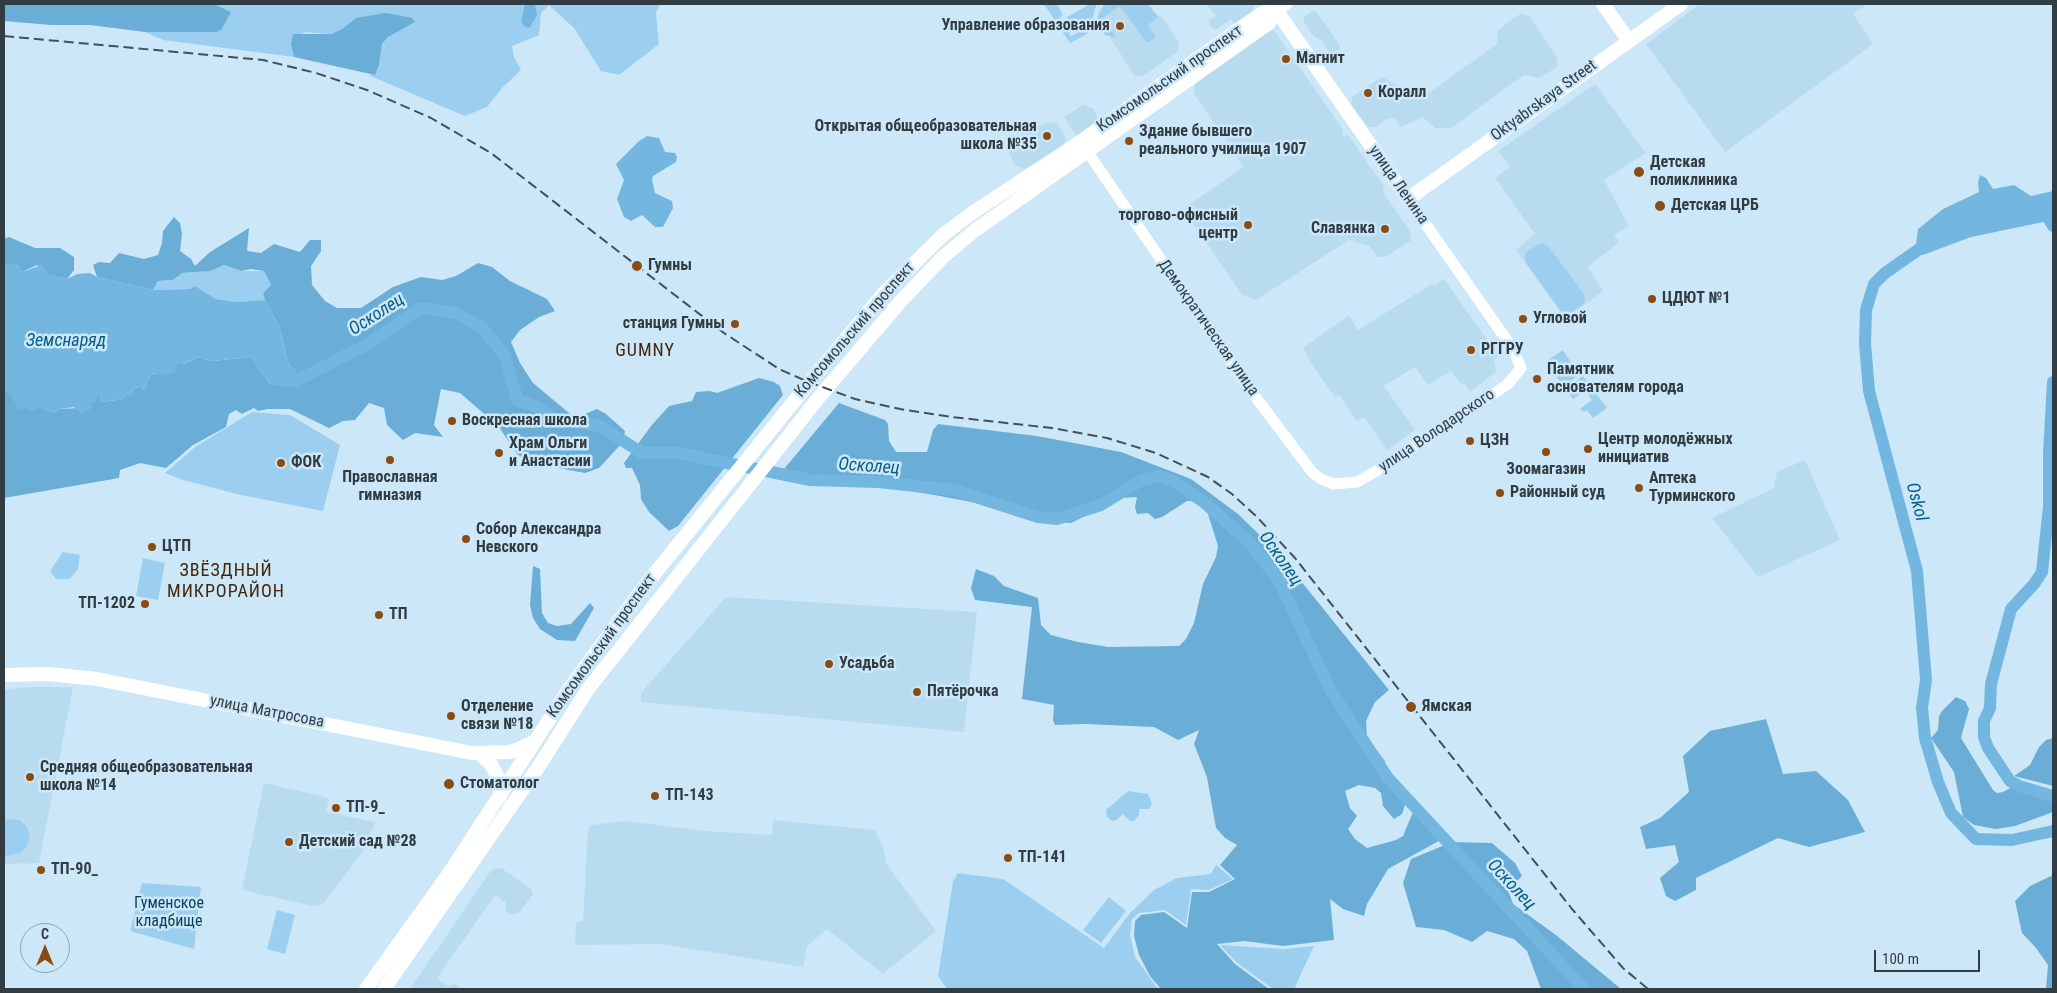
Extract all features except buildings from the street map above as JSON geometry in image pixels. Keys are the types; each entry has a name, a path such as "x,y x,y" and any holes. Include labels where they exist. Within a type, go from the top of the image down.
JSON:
{"main road":[{"path":"1603,4 1629,41"},
{"name":"Oktyabrskaya Street","path":"1408,199 1681,4"},
{"name":"Комсомольский проспект","path":"384,989 537,768 588,689 820,396 900,302 943,257 974,231 1269,23 1278,6"},
{"name":"Комсомольский проспект","path":"366,989 450,872 569,689 647,583 812,378 885,292 943,235 972,213 1080,142 1262,13 1278,6"},
{"name":"улица Ленина","path":"1278,6 1408,199"},
{"path":"647,583 661,595"},
{"name":"улица Матросова","path":"4,675 48,674 89,678 480,754 519,750 535,740"},
{"path":"480,754 491,764 497,774 500,797"}],"street":[{"name":"Демократическая улица","path":"1087,151 1242,379 1312,472 1321,479 1333,484 1345,484"},
{"name":"улица Ленина","path":"1408,199 1513,349 1521,368"},
{"name":"улица Володарского","path":"1345,484 1357,482 1388,464 1508,384 1521,368"}],"shaded area":[{"path":"4,4 214,4 231,12 221,30 216,32 145,32 90,25 51,25 4,21"},
{"path":"1109,4 1134,4 1162,17 1179,42 1178,51 1142,77 1134,75 1097,17 1099,10"},
{"path":"1206,4 1253,4 1253,14 1239,23 1234,23 1231,19 1217,29 1209,25 1210,20 1216,16"},
{"path":"1700,4 1867,4 1853,14 1873,44 1725,152 1646,44"},
{"path":"1315,11 1324,22 1340,46 1339,50 1329,53 1321,40 1314,37 1304,22 1304,17"},
{"path":"386,13 412,18 415,22 388,37 382,44 379,65 375,75 294,57 291,45 293,34 331,34 342,29 356,18"},
{"path":"1520,14 1530,16 1557,58 1557,67 1539,78 1524,75 1451,128 1435,128 1423,117 1401,127 1395,119 1388,118 1375,127 1368,127 1351,104 1353,96 1382,77 1422,98 1497,44 1498,30"},
{"path":"1267,29 1275,32 1342,128 1342,135 1349,136 1383,185 1384,194 1411,232 1410,241 1385,257 1378,257 1369,246 1349,240 1256,300 1242,295 1187,214 1190,204 1244,167 1194,94 1195,82"},
{"path":"1595,84 1646,153 1604,180 1629,226 1614,235 1619,242 1588,267 1603,291 1565,319 1516,250 1535,234 1495,178 1510,167 1498,151"},
{"path":"1083,105 1094,109 1099,121 1081,137 1076,135 1064,117"},
{"path":"1048,122 1057,123 1066,139 1062,149 1025,169 1015,165 1007,149 1010,140"},
{"path":"174,217 180,223 182,234 180,251 191,259 195,266 210,252 249,228 247,251 261,253 274,244 300,252 310,240 321,240 321,251 311,266 312,285 325,301 337,308 361,308 393,287 421,277 442,280 456,276 478,263 492,267 510,281 547,299 555,311 539,317 520,330 511,342 520,363 533,383 575,418 597,409 606,414 625,431 623,442 599,468 585,473 531,463 517,454 499,427 460,393 441,389 434,425 443,437 415,433 403,440 387,425 384,408 369,403 355,420 343,421 329,428 290,409 258,411 254,408 242,414 236,410 229,414 226,427 193,445 166,468 140,463 120,470 119,478 4,498 4,390 27,408 35,409 40,407 54,413 59,409 78,408 91,402 97,394 100,395 102,402 124,399 127,394 131,395 134,389 140,386 144,390 151,374 176,371 176,363 184,364 198,357 212,361 251,357 271,385 284,385 296,371 289,366 279,326 265,300 263,293 271,285 264,271 251,269 241,271 224,265 210,271 182,273 173,280 158,281 153,290 97,277 93,265 99,262 110,263 119,253 144,259 158,255 163,231"},
{"path":"9,237 35,248 60,248 74,257 74,270 67,279 48,275 37,265 22,272 16,264 4,264 4,239"},
{"path":"1444,279 1498,355 1494,362 1497,371 1470,392 1465,384 1462,385 1451,371 1428,385 1415,367 1384,386 1415,430 1387,450 1364,417 1357,421 1339,395 1335,397 1303,348 1349,315 1358,330 1432,284 1434,286"},
{"path":"759,378 774,382 780,386 783,395 678,526 669,531 649,512 641,499 640,485 632,468 626,468 624,463 651,426 669,406 692,401 696,392 710,391 717,393"},
{"path":"839,403 885,420 888,424 889,441 896,452 927,452 933,430 938,424 1037,436 1121,452 1191,479 1238,514 1279,554 1389,690 1375,702 1366,721 1367,738 1385,761 1387,773 1400,784 1398,790 1405,805 1402,814 1394,819 1383,806 1381,793 1375,788 1359,785 1345,791 1350,808 1357,816 1348,829 1355,839 1367,848 1396,840 1403,836 1413,812 1431,821 1446,837 1388,869 1367,904 1364,916 1343,909 1330,899 1334,940 1283,946 1244,941 1217,944 1235,964 1269,989 1161,989 1150,976 1139,955 1134,936 1135,921 1141,915 1164,912 1187,928 1192,892 1209,892 1235,879 1220,865 1237,845 1225,838 1216,828 1207,777 1194,744 1199,730 1178,740 1154,727 1085,724 1055,725 1053,720 1054,705 1022,699 1032,607 975,600 971,588 976,569 994,576 1004,586 1038,598 1041,625 1051,635 1108,647 1179,646 1186,639 1194,623 1203,584 1216,557 1218,546 1208,514 1197,501 1187,501 1162,517 1155,519 1148,513 1137,514 1135,507 1137,497 1121,498 1071,523 1046,521 992,506 940,496 874,485 806,484 779,475"},
{"path":"1805,460 1840,540 1758,577 1712,518 1774,488 1777,472"},
{"path":"533,566 540,569 542,613 548,623 557,626 571,624 590,603 594,608 575,641 557,640 540,629 533,618 530,605"},
{"path":"726,597 977,612 964,732 641,702 641,693"},
{"name":"Средняя общеобразовательная школа №14","path":"28,687 73,687 39,863 4,864 4,690"},
{"path":"1956,697 1965,701 1969,709 1961,738 1993,790 1997,793 2012,787 2053,798 2053,812 2015,826 1996,829 1974,825 1963,817 1954,772 1931,738 1938,730 1939,716 1942,711"},
{"path":"1766,719 1783,774 1816,771 1848,800 1865,832 1809,847 1778,838 1696,878 1696,890 1675,901 1666,896 1660,878 1679,862 1675,845 1646,849 1640,827 1660,818 1689,792 1683,756 1710,731"},
{"path":"2053,738 2053,786 2014,776 2030,765 2039,747 2046,740"},
{"path":"264,783 329,798 326,812 375,822 365,849 322,905 313,906 242,890"},
{"path":"773,820 875,830 883,847 887,865 936,931 883,974 827,929 807,946 803,967 662,944 575,945 576,923 583,921 588,829 592,825 625,821 705,831 772,835"},
{"path":"1452,842 1492,843 1515,863 1522,876 1508,890 1513,904 1556,935 1621,989 1541,989 1527,951 1514,939 1487,931 1472,942 1444,930 1416,927 1403,883 1411,859"},
{"path":"501,868 531,889 533,894 520,912 512,915 506,912 506,903 495,895 437,978 448,986 456,984 461,989 413,989 412,986 492,869"},
{"path":"2053,875 2053,989 2046,989 2048,965 2022,933 2015,901 2030,886"}],"green space":[{"path":"214,4 660,4 656,13 659,44 619,75 601,71 574,28 549,5 541,13 539,35 512,46 514,57 521,70 503,87 487,107 465,116 368,75 375,75 379,65 382,44 388,37 415,21 356,18 342,29 331,34 304,32 292,51 294,57 163,40 145,32 216,32 231,12"},
{"path":"1044,4 1057,4 1063,15 1060,17 1071,36 1089,27 1092,31 1070,43"},
{"path":"1090,4 1096,5 1093,17 1076,28 1071,28 1066,18"},
{"path":"1104,4 1148,4 1158,17 1148,25 1156,37 1147,43 1120,6 1103,18 1116,37 1105,35 1097,20"},
{"path":"1539,244 1549,247 1584,294 1585,301 1571,312 1561,311 1526,263 1525,253"},
{"path":"224,265 241,271 264,271 271,285 263,293 265,300 236,302 216,299 195,286 190,289 153,290 158,281 173,280 182,273 209,271"},
{"path":"1563,350 1579,375 1563,386 1546,361"},
{"path":"1583,376 1607,408 1593,418 1587,410 1584,412 1580,409 1592,400 1579,382 1573,387 1579,395 1573,399 1565,388"},
{"path":"252,412 290,415 340,445 323,511 241,495 183,480 165,473 195,447"},
{"path":"63,552 80,555 78,569 70,579 56,579 50,571"},
{"path":"143,558 165,563 158,600 136,596"},
{"path":"1128,791 1148,794 1152,804 1149,809 1139,809 1139,815 1134,821 1130,821 1123,814 1117,820 1112,821 1107,817 1106,810"},
{"path":"4,819 20,820 27,827 30,837 27,846 20,853 4,856"},
{"path":"1216,865 1233,879 1209,890 1191,889 1186,925 1165,910 1139,913 1132,919 1130,935 1135,957 1158,989 947,989 938,976 953,882 958,873 1003,879 1104,948 1130,913 1154,890 1177,878 1211,874"},
{"name":"Гуменское кладбище","path":"142,883 201,887 194,949 130,931"},
{"path":"1109,897 1126,911 1101,943 1083,930"},
{"path":"277,910 295,915 285,954 267,949"},
{"path":"1220,945 1284,949 1314,946 1295,987 1298,989 1273,989 1236,962"}],"water":[{"path":"525,4 535,4 537,15 530,28 524,26 521,22"},
{"path":"647,136 659,138 665,152 675,153 677,157 676,162 653,176 652,180 655,193 672,201 673,208 663,227 655,227 642,215 631,221 624,217 617,199 624,180 616,164 638,142"},
{"path":"1980,175 1986,178 1993,189 2014,185 2031,196 2053,191 2053,220 1971,237 1923,255 1915,252 1918,229 1943,209 1979,192 1978,182"},
{"name":"Земснаряд","path":"4,264 16,264 22,272 42,265 49,275 67,279 77,274 90,273 97,277 153,290 190,289 195,286 216,299 236,302 265,300 279,326 289,366 296,371 300,380 298,388 271,385 251,357 212,361 198,357 183,364 177,363 177,371 163,376 156,373 151,374 144,390 140,386 134,389 131,395 127,394 124,399 102,402 100,396 97,395 96,403 91,403 92,408 82,414 74,407 59,409 54,413 40,407 32,412 27,408 19,410 12,397 4,390"}],"waterway":[{"path":"2050,221 2053,226"},
{"name":"Oskol","path":"1928,243 1885,273 1874,284 1866,310 1865,344 1869,391 1917,571 1926,680 1922,708 1925,738 1938,782 1951,813 1976,839 2012,840 2053,831"},
{"name":"Осколец","path":"287,373 296,381 368,344 421,308 456,313 481,327 504,354 518,401 535,406 555,419 600,426 642,453 678,453 810,480 878,482 954,490 1038,517 1057,519 1101,505 1140,481 1158,476 1172,480 1205,503 1250,543 1279,581 1331,691 1388,778 1584,989"},
{"path":"2053,382 2049,453 2049,507 2042,572 2034,584 2011,609 1991,684 1990,708 1984,721 1984,737 1988,748 2010,781 2019,786 2053,796"}],"railway":[{"path":"4,36 263,60 316,73 367,90 431,118 491,153 724,333 779,369 855,399 900,409 1052,428 1107,438 1156,453 1208,477 1232,494 1257,517 1295,558 1572,909 1623,968 1648,989"}],"place":[{"name":"Управление образования","path":"1120,26"},
{"name":"Магнит","path":"1286,59"},
{"name":"Коралл","path":"1368,93"},
{"name":"Открытая общеобразовательная школа №35","path":"1047,136"},
{"name":"Здание бывшего реального училища 1907","path":"1129,141"},
{"name":"Детская поликлиника","path":"1639,172"},
{"name":"Детская ЦРБ","path":"1660,206"},
{"name":"торгово-офисный центр","path":"1248,225"},
{"name":"Славянка","path":"1385,229"},
{"name":"Гумны","path":"637,266"},
{"name":"ЦДЮТ №1","path":"1652,299"},
{"name":"Угловой","path":"1523,319"},
{"name":"станция Гумны","path":"735,324"},
{"name":"РГГРУ","path":"1471,350"},
{"name":"Памятник основателям города","path":"1537,379"},
{"name":"Воскресная школа","path":"452,421"},
{"name":"ЦЗН","path":"1470,441"},
{"name":"Центр молодёжных инициатив","path":"1588,449"},
{"name":"Зоомагазин","path":"1546,452"},
{"name":"Храм Ольги и Анастасии","path":"499,453"},
{"name":"Православная гимназия","path":"390,460"},
{"name":"ФОК","path":"281,463"},
{"name":"Аптека Турминского","path":"1639,488"},
{"name":"Районный суд","path":"1500,493"},
{"name":"Собор Александра Невского","path":"466,539"},
{"name":"ЦТП","path":"152,547"},
{"name":"ТП-1202","path":"145,604"},
{"name":"ТП","path":"379,615"},
{"name":"Усадьба","path":"829,664"},
{"name":"Пятёрочка","path":"917,692"},
{"name":"Ямская","path":"1411,707"},
{"name":"Отделение связи №18","path":"451,716"},
{"name":"Средняя общеобразовательная школа №14","path":"30,777"},
{"name":"Стоматолог","path":"449,784"},
{"name":"ТП-143","path":"655,796"},
{"name":"ТП-9_","path":"336,808"},
{"name":"Детский сад №28","path":"289,842"},
{"name":"ТП-141","path":"1008,858"},
{"name":"ТП-90_","path":"41,870"}],"district":[{"name":"GUMNY","path":"645,351"},
{"name":"ЗВЁЗДНЫЙ МИКРОРАЙОН","path":"226,581"}]}
